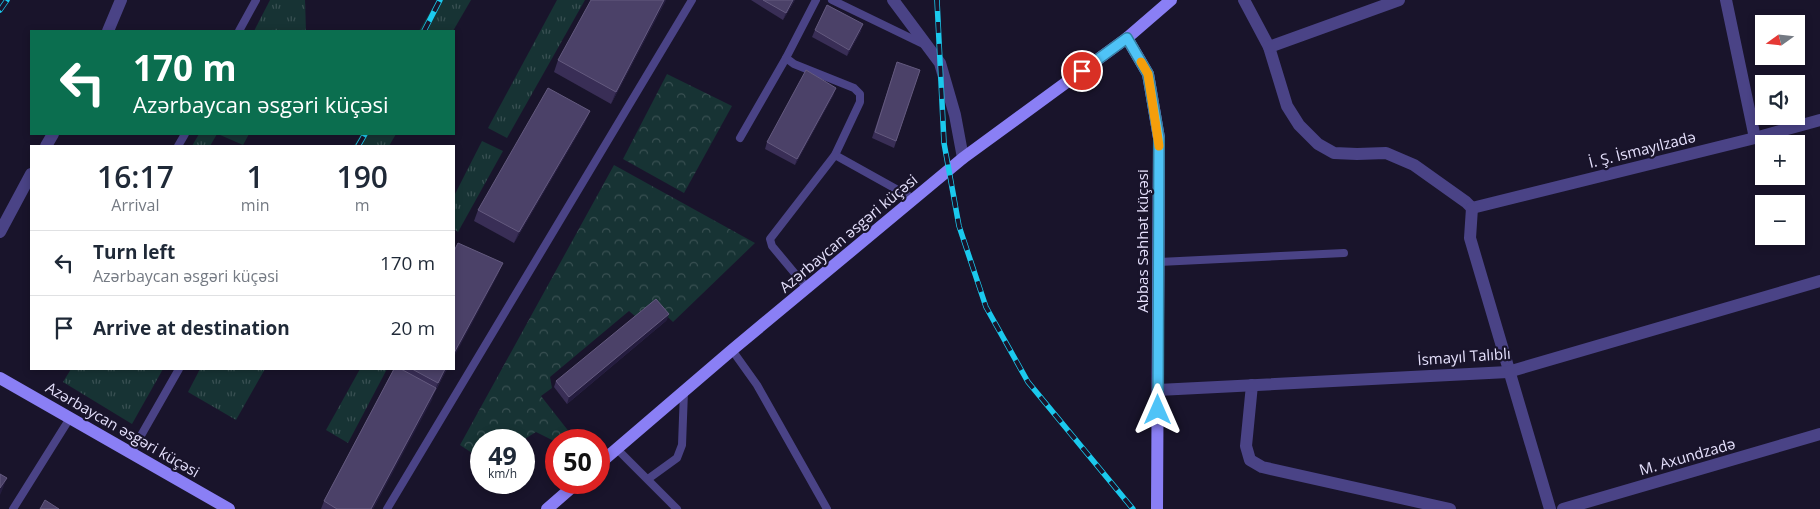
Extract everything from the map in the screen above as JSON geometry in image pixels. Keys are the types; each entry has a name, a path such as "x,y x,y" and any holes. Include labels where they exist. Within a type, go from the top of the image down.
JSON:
{"main road":[{"path":"1127,38 1171,0"},
{"name":"Azərbaycan əsgəri küçəsi","path":"610,455 732,350 963,158 1127,38"},
{"name":"Abbas Səhhət küçəsi","path":"1127,38 1148,74 1159,138 1157,509"},
{"name":"Azərbaycan əsgəri küçəsi","path":"0,378 229,509"},
{"path":"546,509 564,494"}],"street":[{"path":"108,30 121,0"},
{"path":"892,0 940,62 955,115 963,158"},
{"path":"1244,0 1269,47 1287,106 1299,125 1318,144 1334,153 1386,153 1414,165 1472,208 1470,238 1550,509"},
{"path":"1269,47 1399,0"},
{"path":"1726,0 1755,138"},
{"name":"İ. Ş. İsmayılzadə","path":"1766,135 1820,120"},
{"name":"İ. Ş. İsmayılzadə","path":"1472,208 1755,138"},
{"path":"0,232 30,176"},
{"name":"İsmayıl Talıblı","path":"1158,390 1508,372 1820,281"},
{"path":"1252,385 1246,446 1250,460 1262,467 1450,509"},
{"name":"M. Axundzadə","path":"1564,509 1820,434"}],"lane":[{"path":"240,30 256,0"},
{"path":"387,509 692,0"},
{"path":"740,138 786,58 816,0"},
{"path":"832,0 927,46"},
{"path":"786,58 794,64 854,88 860,94 860,102 835,155 770,240 772,246 807,288"},
{"path":"835,155 914,199"},
{"path":"1159,262 1344,253"},
{"path":"732,350 758,385 827,509"},
{"path":"130,452 178,370"},
{"path":"648,479 677,458 682,445 684,391"},
{"path":"13,509 70,418"},
{"path":"617,449 677,509"}],"green space":[{"path":"270,0 305,0 306,30 255,30"},
{"path":"437,0 471,0 454,30 420,30"},
{"path":"557,0 585,0 507,138 488,128"},
{"path":"667,74 732,106 684,193 623,159"},
{"path":"198,135 216,135 211,145 193,145"},
{"path":"220,135 248,135 243,145"},
{"path":"360,135 395,135 390,145 355,145"},
{"path":"482,141 503,151 458,232 455,230 455,194"},
{"path":"614,165 755,243 673,322 654,304 636,317 629,311 550,377 552,388 541,396 567,429 545,429 545,436 535,433 535,429 470,429 470,452 460,445"},
{"path":"70,370 162,370 132,424 63,382"},
{"path":"199,370 264,370 236,420 188,392"},
{"path":"359,370 386,370 348,443 326,430"}],"building":[{"path":"591,0 664,0 616,92 558,60"},
{"path":"763,0 793,0 786,13"},
{"path":"827,5 863,24 849,50 815,30"},
{"path":"897,62 920,70 896,141 875,132"},
{"path":"806,70 836,88 797,159 767,142"},
{"path":"548,88 590,111 519,232 478,210"},
{"path":"458,243 503,263 455,351 455,249"},
{"path":"656,299 669,314 569,397 556,381"},
{"path":"393,370 403,370 436,388 371,509 337,509 324,501"},
{"path":"414,370 444,370 438,383"},
{"path":"0,474 7,478 0,488"},
{"path":"45,500 59,509 40,509"}],"railway":[{"path":"0,10 7,0"},
{"path":"425,30 440,0"},
{"path":"937,0 944,143 959,226 986,307 1028,382 1133,509"},
{"path":"359,145 364,135"}],"slow traffic":[{"path":"1141,62 1148,74 1159,146"}],"route":[{"path":"1082,71 1127,38 1148,74 1159,138 1158,410"}]}
